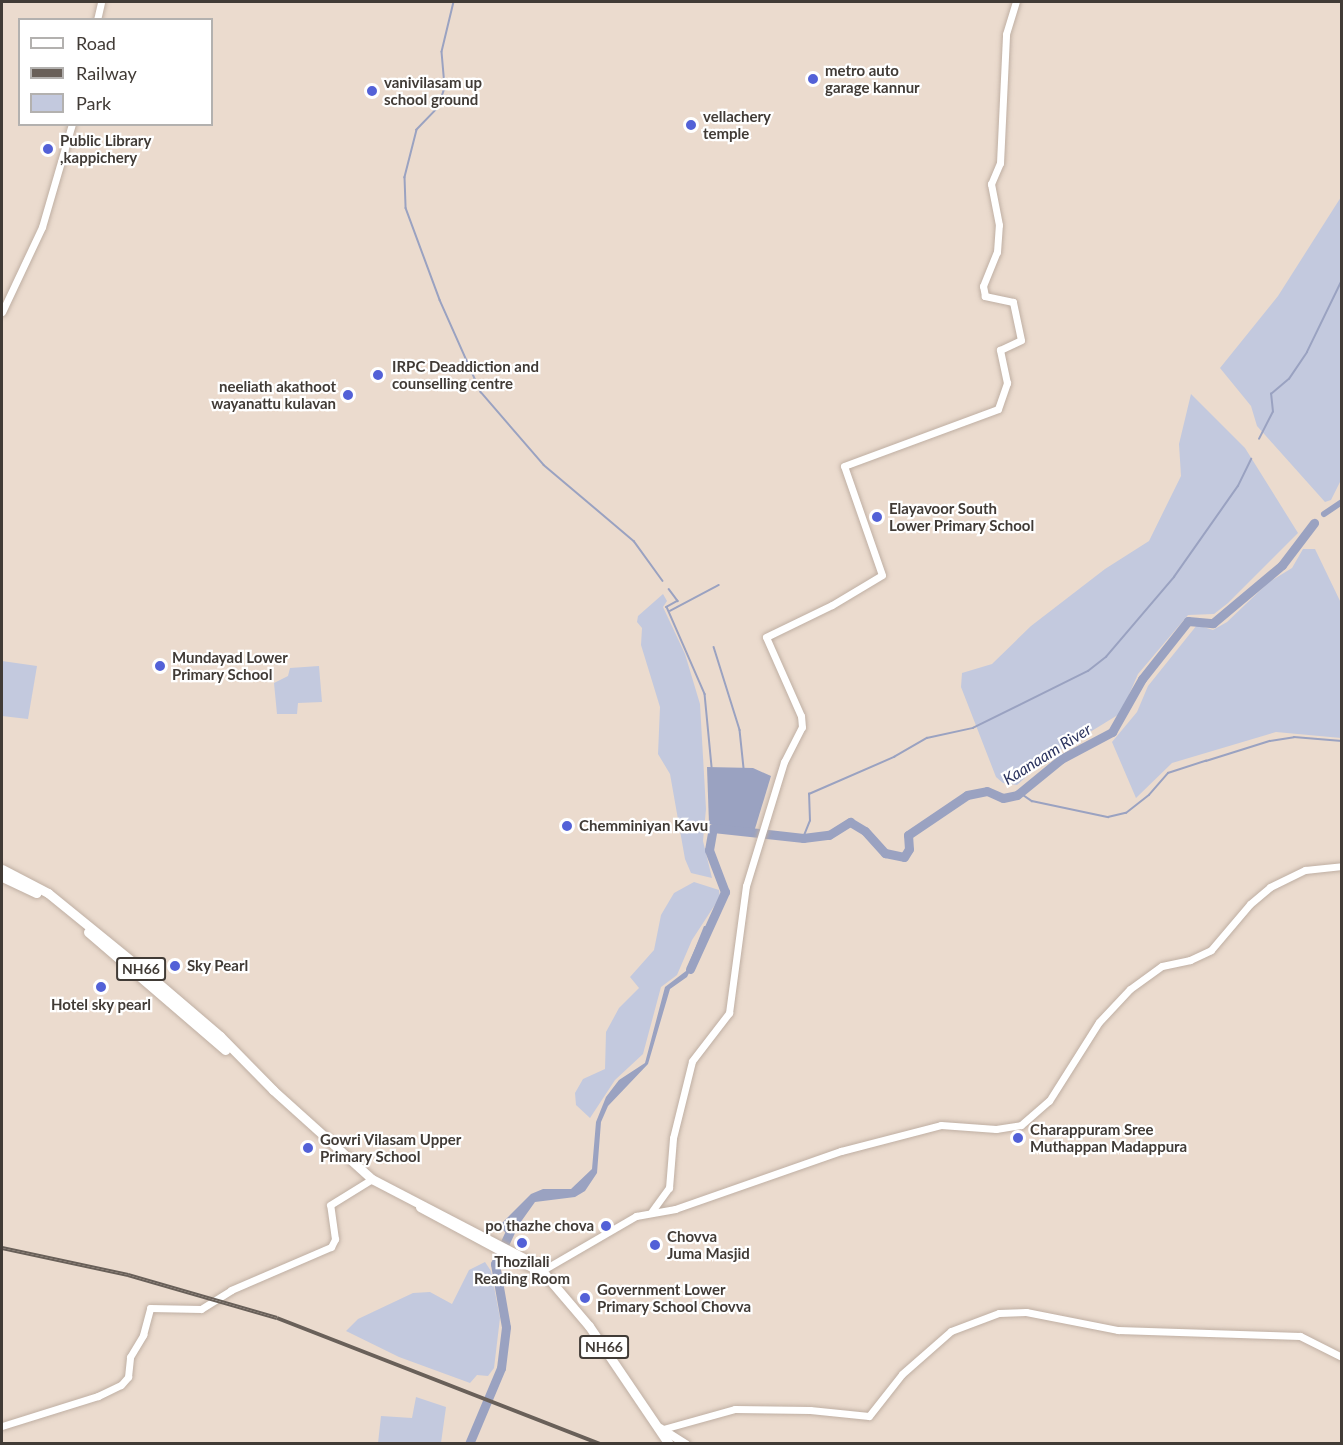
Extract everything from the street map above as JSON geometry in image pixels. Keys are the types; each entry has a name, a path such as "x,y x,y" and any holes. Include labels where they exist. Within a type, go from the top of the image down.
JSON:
{"highway":[{"name":"NH66","path":"2,869 62,903 372,1179 543,1270 589,1326 660,1428"},
{"path":"2,877 47,899 72,918 234,1054"},
{"path":"660,1428 669,1443"}],"main road":[{"path":"97,18 100,2"},
{"path":"652,1211 669,1188 673,1138 689,1068 729,1013 745,891 790,747 803,721 766,638 832,605 882,575 844,466 998,409 1007,383 1000,350 1021,340 1013,302 985,296 983,286 997,252 999,225 991,184 1000,163 1006,34 1016,2"},
{"path":"2,312 42,227 71,126"},
{"path":"543,1270 636,1216 652,1211 675,1209 798,1165 920,1129 941,1125 996,1129 1021,1125 1049,1101 1099,1022 1130,989 1162,966 1190,960 1211,950 1250,904 1270,887 1305,870 1341,866"},
{"path":"2,1426 98,1396 121,1385 128,1377 130,1357 143,1335 150,1308 201,1309 231,1290 331,1247 335,1239 330,1205 372,1179"},
{"path":"660,1428 669,1430 687,1420 735,1409 810,1410 869,1416 902,1374 951,1331 999,1313 1026,1312 1118,1330 1300,1336 1341,1357"},
{"path":"660,1428 686,1443"}],"green space":[{"path":"1341,197 1341,480 1331,500 1325,502 1257,426 1251,406 1220,368 1278,296"},
{"path":"1191,394 1245,448 1298,533 1214,614 1188,615 1138,674 1121,713 1046,759 1017,785 1003,783 996,777 961,687 962,673 992,664 1031,626 1105,569 1149,541 1181,476 1179,444"},
{"path":"1303,549 1315,549 1341,603 1341,738 1276,732 1172,763 1136,798 1112,742 1137,712 1148,686 1197,625 1213,630 1227,622 1269,582 1292,568"},
{"path":"663,594 667,601 663,607 685,654 700,704 706,809 703,841 712,878 691,873 685,859 670,774 658,754 660,707 641,645 642,628 637,622 638,616"},
{"path":"2,661 37,666 28,719 2,716"},
{"path":"319,666 322,702 298,703 297,714 277,714 274,683 288,676 290,668"},
{"path":"694,882 719,890 720,897 692,940 677,975 661,987 643,1054 615,1080 590,1118 576,1105 575,1093 583,1079 605,1069 606,1032 619,1008 639,988 630,977 654,950 661,915 674,893"},
{"path":"485,1262 491,1271 500,1318 494,1368 488,1376 477,1375 470,1383 399,1357 346,1331 358,1319 413,1293 430,1292 452,1304 469,1270"},
{"path":"416,1397 446,1407 441,1443 378,1443 381,1416 412,1418"}],"shaded area":[{"path":"707,767 753,768 771,776 754,832 709,824"},
{"path":"704,926 712,927 687,977 670,989 648,1064 608,1106 601,1122 597,1173 585,1191 575,1197 535,1202 510,1237 499,1226 531,1194 543,1189 571,1189 592,1169 596,1122 606,1097 619,1080 645,1063 665,987 686,971"}],"waterway":[{"path":"454,2 442,52 445,88 439,107 417,130 405,177 406,208 440,300 481,392 544,465 634,541 663,581"},
{"path":"1259,439 1273,412 1271,394 1289,379 1307,352 1342,280"},
{"path":"803,838 810,821 809,794 894,757 927,738 973,728 1088,671 1106,657 1174,577 1238,486 1251,459"},
{"path":"1324,514 1342,502"},
{"name":"Kaanaam River","path":"690,969 725,892 709,850 713,828 803,838 829,835 850,822 865,831 885,853 904,857 909,849 908,835 967,795 987,791 1003,798 1017,795 1061,759 1112,732 1142,679 1188,621 1213,623 1282,565 1314,523"},
{"path":"670,611 719,585"},
{"path":"669,589 678,601 667,607 705,694 712,767"},
{"path":"714,647 740,730 744,768"},
{"path":"1019,792 1032,801 1108,817 1126,813 1149,795 1168,773 1270,741 1294,737 1342,741"},
{"name":"Kaanaam River","path":"469,1444 501,1368 506,1327 495,1264 513,1225"}],"railway":[{"path":"2,1248 128,1275 277,1318 600,1444"}],"place":[{"name":"metro auto garage kannur","path":"813,79"},
{"name":"vanivilasam up school ground","path":"372,91"},
{"name":"vellachery temple","path":"691,125"},
{"name":"Public Library ,kappichery","path":"48,149"},
{"name":"IRPC Deaddiction and counselling centre","path":"378,375"},
{"name":"neeliath akathoot wayanattu kulavan","path":"348,395"},
{"name":"Elayavoor South Lower Primary School","path":"877,517"},
{"name":"Mundayad Lower Primary School","path":"160,666"},
{"name":"Chemminiyan Kavu","path":"567,826"},
{"name":"Sky Pearl","path":"175,966"},
{"name":"Hotel sky pearl","path":"101,987"},
{"name":"Charappuram Sree Muthappan Madappura","path":"1018,1138"},
{"name":"Gowri Vilasam Upper Primary School","path":"308,1148"},
{"name":"po thazhe chova","path":"606,1226"},
{"name":"Thozilali Reading Room","path":"522,1243"},
{"name":"Chovva Juma Masjid","path":"655,1245"},
{"name":"Government Lower Primary School Chovva","path":"585,1298"}]}
